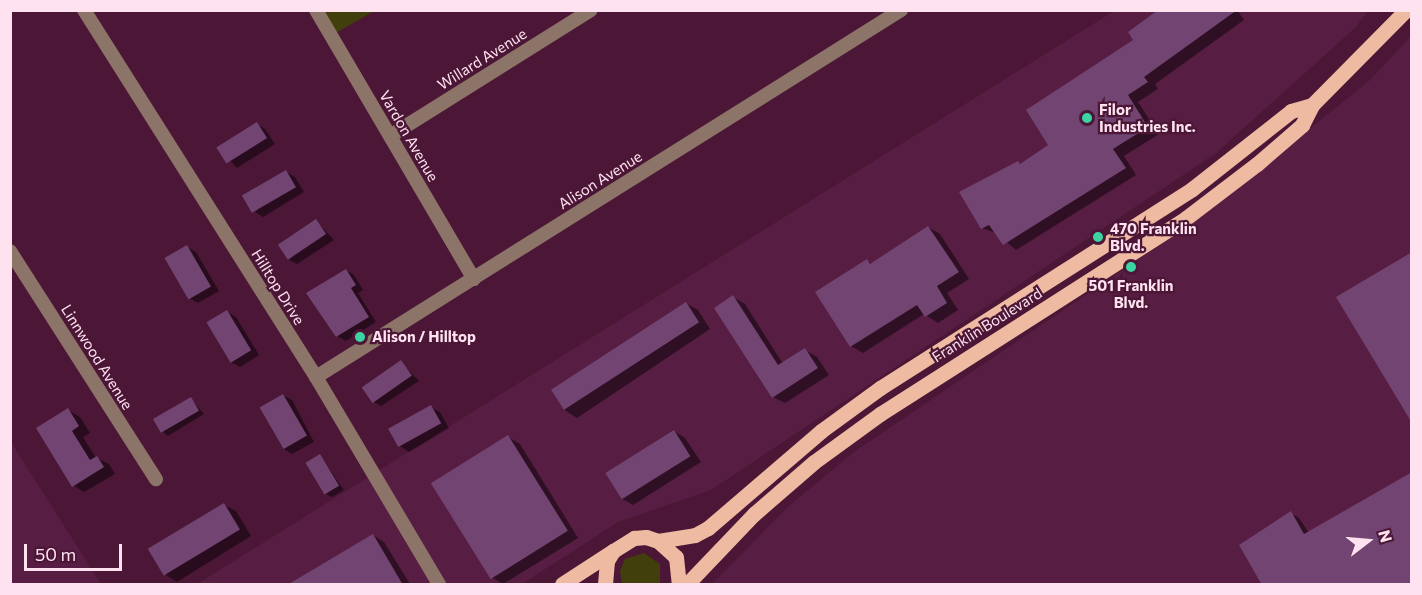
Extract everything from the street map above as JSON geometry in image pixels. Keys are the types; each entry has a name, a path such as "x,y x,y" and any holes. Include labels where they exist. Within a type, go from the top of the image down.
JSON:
{"main road":[{"name":"Franklin Boulevard","path":"692,581 753,514 814,462 880,414 1186,218 1302,125 1312,105 1406,10"},
{"name":"Franklin Boulevard","path":"613,551 634,538 658,541 695,535 708,528 815,436 880,388 1192,189 1291,111 1312,105"},
{"path":"658,541 676,557 679,585"},
{"path":"562,585 613,551"},
{"path":"605,585 607,561 613,551"}],"street":[{"name":"Hilltop Drive","path":"84,10 316,377 439,585"},
{"name":"Vardon Avenue","path":"316,10 474,279"},
{"name":"Willard Avenue","path":"390,136 591,10"},
{"name":"Alison Avenue","path":"316,377 901,10"},
{"name":"Linnwood Avenue","path":"10,251 156,479"}],"shaded area":[{"path":"319,11 374,11 334,34"},
{"path":"1114,11 1368,11 1355,28 1216,153 711,490 618,522 522,584 197,584"},
{"path":"1411,36 1411,584 712,584 789,506 854,452 1205,214 1370,80"},
{"path":"11,442 101,584 11,584"},
{"path":"644,553 660,564 660,584 622,584 620,571 625,559"}],"building":[{"path":"1158,10 1237,10 1144,77 1148,82 1128,95 1148,127 1113,149 1126,168 1003,245 989,225 981,229 959,192 1018,161 1020,164 1048,145 1026,110 1133,40 1128,32"},
{"path":"257,122 267,138 226,164 216,147"},
{"path":"286,170 296,187 252,213 242,196"},
{"path":"316,219 326,234 288,260 278,245"},
{"path":"928,226 959,272 937,286 947,303 925,317 917,305 850,347 815,292 867,259 870,264"},
{"path":"187,245 211,287 188,300 164,258"},
{"path":"1412,252 1412,423 1336,297"},
{"path":"346,269 356,285 351,288 369,317 336,337 306,293"},
{"path":"733,295 778,365 805,348 818,368 772,398 714,308"},
{"path":"686,302 699,322 564,410 551,390"},
{"path":"227,310 251,350 231,363 206,322"},
{"path":"401,360 412,376 373,403 362,388"},
{"path":"283,394 307,436 284,449 260,408"},
{"path":"191,397 199,411 161,433 153,419"},
{"path":"431,405 441,423 398,447 388,429"},
{"path":"68,408 79,426 72,431 90,460 97,456 104,467 72,487 36,428"},
{"path":"674,430 690,456 622,499 605,473"},
{"path":"508,435 568,531 491,579 431,483"},
{"path":"320,454 339,486 324,494 305,463"},
{"path":"1412,472 1412,585 1262,585 1239,545 1291,511 1304,534"},
{"path":"224,503 240,530 164,575 148,549"},
{"path":"373,534 403,585 287,585"}],"place":[{"name":"Filor Industries Inc.","path":"1087,118"},
{"name":"470 Franklin Blvd.","path":"1098,237"},
{"name":"501 Franklin Blvd.","path":"1131,267"},
{"name":"Alison / Hilltop","path":"360,337"}]}
